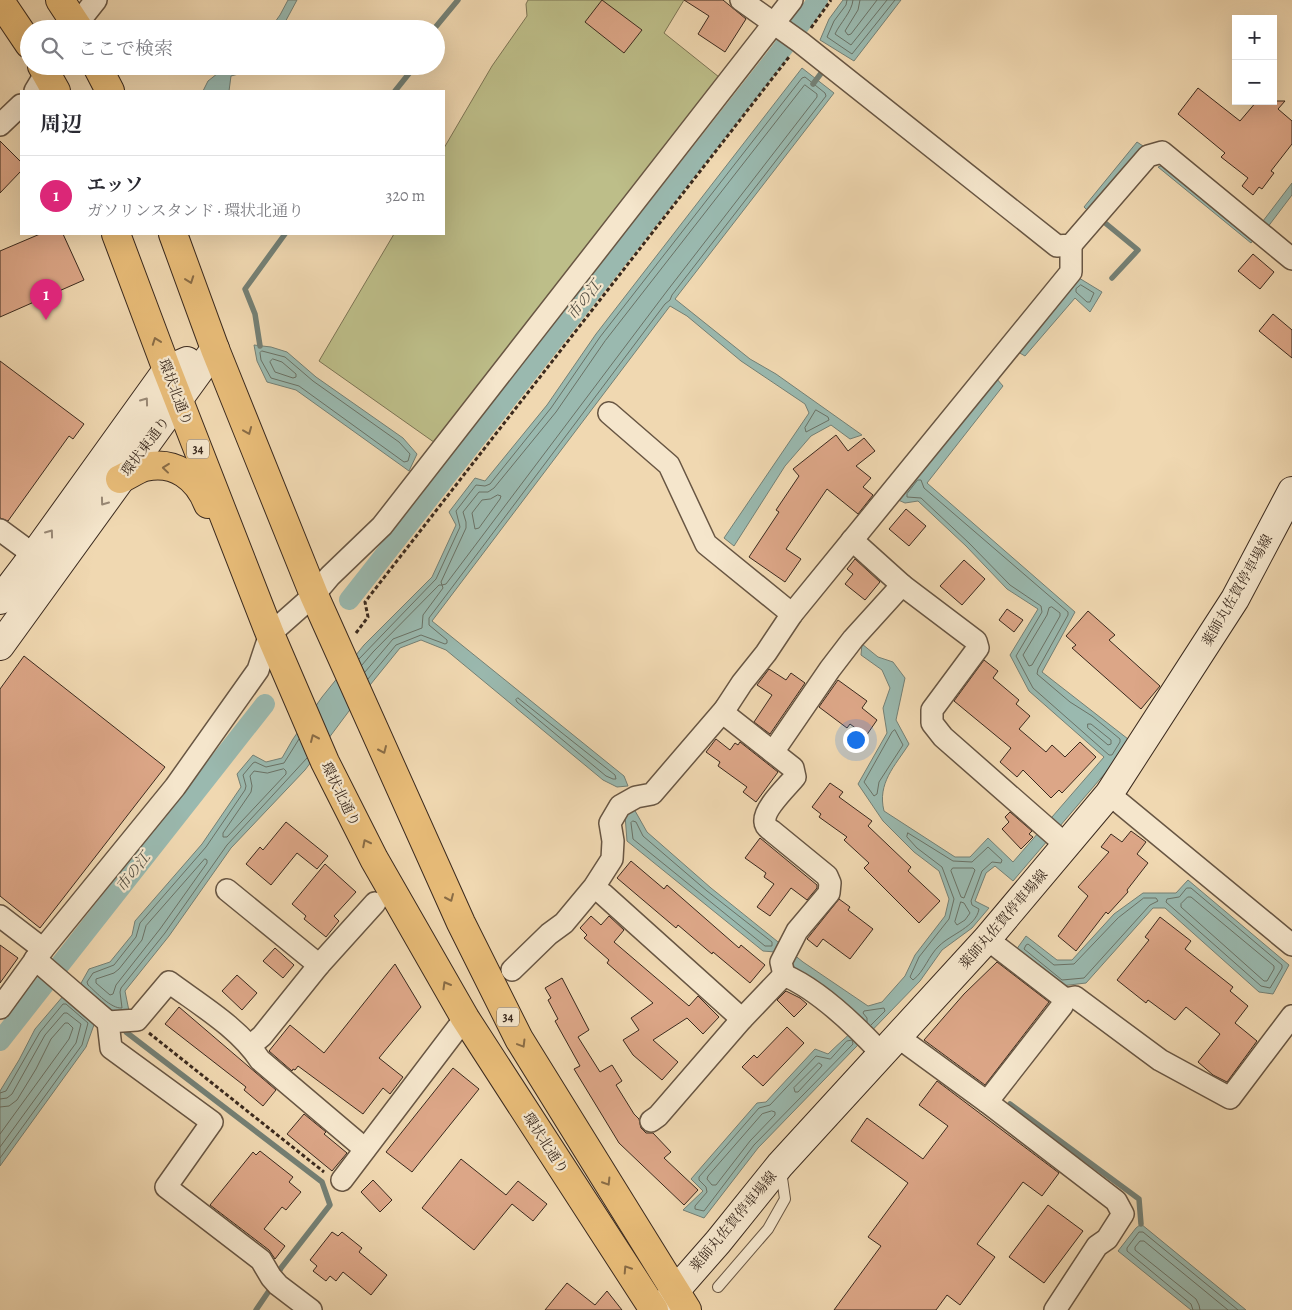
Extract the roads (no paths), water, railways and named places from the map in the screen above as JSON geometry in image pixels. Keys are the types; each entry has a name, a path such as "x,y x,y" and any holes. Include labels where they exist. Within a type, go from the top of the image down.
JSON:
{"highway":[{"path":"60,0 72,20"},
{"path":"0,1 20,31"},
{"path":"102,75 109,90"},
{"name":"環状北通り","path":"116,235 270,634 325,762 374,859 465,1018 654,1310"},
{"name":"34","path":"173,235 215,349 314,595 349,647 364,705 461,923 519,1039 675,1304"},
{"path":"120,479 145,467 162,466 190,475 204,494 251,617 270,634"}],"main road":[{"path":"167,370 215,349"},
{"name":"環状東通り","path":"0,646 215,349"},
{"name":"環状東通り","path":"0,600 167,370"},
{"name":"薬師丸佐賀停車場線","path":"675,1304 718,1242 780,1165 876,1039 987,940 1063,842 1109,794 1235,599 1292,491"}],"street":[{"path":"81,20 96,0"},
{"path":"741,0 775,23 838,71 1057,246 1071,245"},
{"path":"0,1008 41,959 175,787 258,670 270,634 314,595 330,576 382,526 792,0"},
{"path":"0,125 20,106"},
{"path":"512,970 549,934 564,923 594,887 612,858 613,842 610,823 620,806 636,797 652,794 725,709 792,614 1071,272 1071,245 1148,156 1162,152 1292,259"},
{"path":"609,413 669,465 706,544 792,614"},
{"path":"0,530 34,555"},
{"path":"852,540 902,585 976,641 978,648 932,710 932,723 943,737 1063,842"},
{"path":"773,752 830,669 902,585"},
{"path":"651,1121 658,1116 742,1019 785,960 798,931 829,893 830,883 827,876 766,826 766,813 795,777 793,768 726,716 725,709"},
{"path":"1109,794 1292,945"},
{"path":"227,890 319,965"},
{"path":"603,894 742,1019"},
{"path":"250,1046 262,1036 319,965 375,903"},
{"path":"0,916 67,986 119,1020"},
{"path":"987,940 1065,999 1075,997 1160,1060 1230,1098 1292,1016"},
{"path":"785,960 798,981 876,1039 987,1102 1116,1201 1123,1214 1107,1239 1097,1246 1055,1310"},
{"path":"311,1310 275,1281 261,1260 166,1186 212,1122 111,1048 119,1020 169,982 234,1031 250,1046 260,1060 365,1149"},
{"path":"987,1102 1062,1006 1065,999"},
{"path":"335,1178 365,1149 465,1018"}],"lane":[{"path":"718,1287 768,1229 785,1199 780,1165"}],"water":[{"path":"288,0 297,0 286,20 276,20"},
{"path":"843,0 901,0 854,61 820,40 829,19"},
{"path":"802,68 834,93 675,299 750,359 776,374 862,435 850,439 831,425 811,436 785,466 734,546 724,538 809,413 805,404 741,361 687,316 670,306 432,621 624,776 628,786 617,787 603,780 446,650 421,640 400,648 349,711 305,770 231,848 169,936 125,991 129,1011 116,1013 80,985 89,969 110,962 132,935 135,921 202,844 241,787 237,774 253,755 266,762 282,758 322,697 364,645 432,577 456,525 449,512 475,478 485,481 547,405 596,334"},
{"path":"216,75 235,75 231,76 229,90 204,90 208,81"},
{"path":"1137,142 1143,146 1089,212 1084,207"},
{"path":"1167,164 1255,238 1251,243 1158,167"},
{"path":"1292,183 1292,195 1267,228 1263,221"},
{"path":"1079,278 1102,292 1090,312 1075,298 1025,356 1018,352"},
{"path":"254,345 271,347 287,352 316,377 403,438 417,454 409,471 296,390 267,382 257,361"},
{"path":"996,378 1003,386 927,483 1075,612 1042,672 1128,739 1112,765 1013,881 995,866 986,873 975,901 989,908 972,928 942,950 920,981 758,1148 704,1218 683,1210 703,1191 691,1179 757,1103 766,1102 815,1049 828,1054 863,1020 837,997 816,984 775,952 763,951 627,841 625,815 634,809 647,832 711,888 803,962 868,1006 882,1002 905,976 915,955 945,916 949,899 939,871 914,852 883,821 858,784 887,733 883,708 890,688 882,670 861,655 862,644 878,657 893,662 905,678 896,720 909,744 893,767 885,783 882,801 884,811 955,857 970,857 988,838 1013,862 1104,757 1029,691 1010,655 1038,609 1007,589 966,546 918,501 905,503 896,499"},
{"path":"1188,880 1289,965 1273,994 1259,992 1165,908 1153,908 1086,983 1061,986 1016,950 1026,936 1057,960 1072,960 1114,914 1143,893 1176,893"},
{"path":"64,995 95,1022 86,1047 0,1166 0,1091 35,1029"},
{"path":"1141,1224 1246,1310 1191,1310 1118,1251"}],"waterway":[{"path":"441,20 458,0"},
{"name":"市の江","path":"349,600 780,52 818,0"},
{"path":"813,84 825,68"},
{"path":"396,90 408,75"},
{"path":"1104,222 1138,250 1112,278"},
{"path":"260,346 255,314 245,289 284,235"},
{"name":"市の江","path":"0,1041 265,704"},
{"path":"124,1026 126,1032 322,1182 330,1205 281,1268 277,1276"},
{"path":"1010,1104 1139,1199 1141,1224"},
{"path":"256,1310 273,1285"}],"place":[{"name":"エッソ","path":"46,320"}]}
